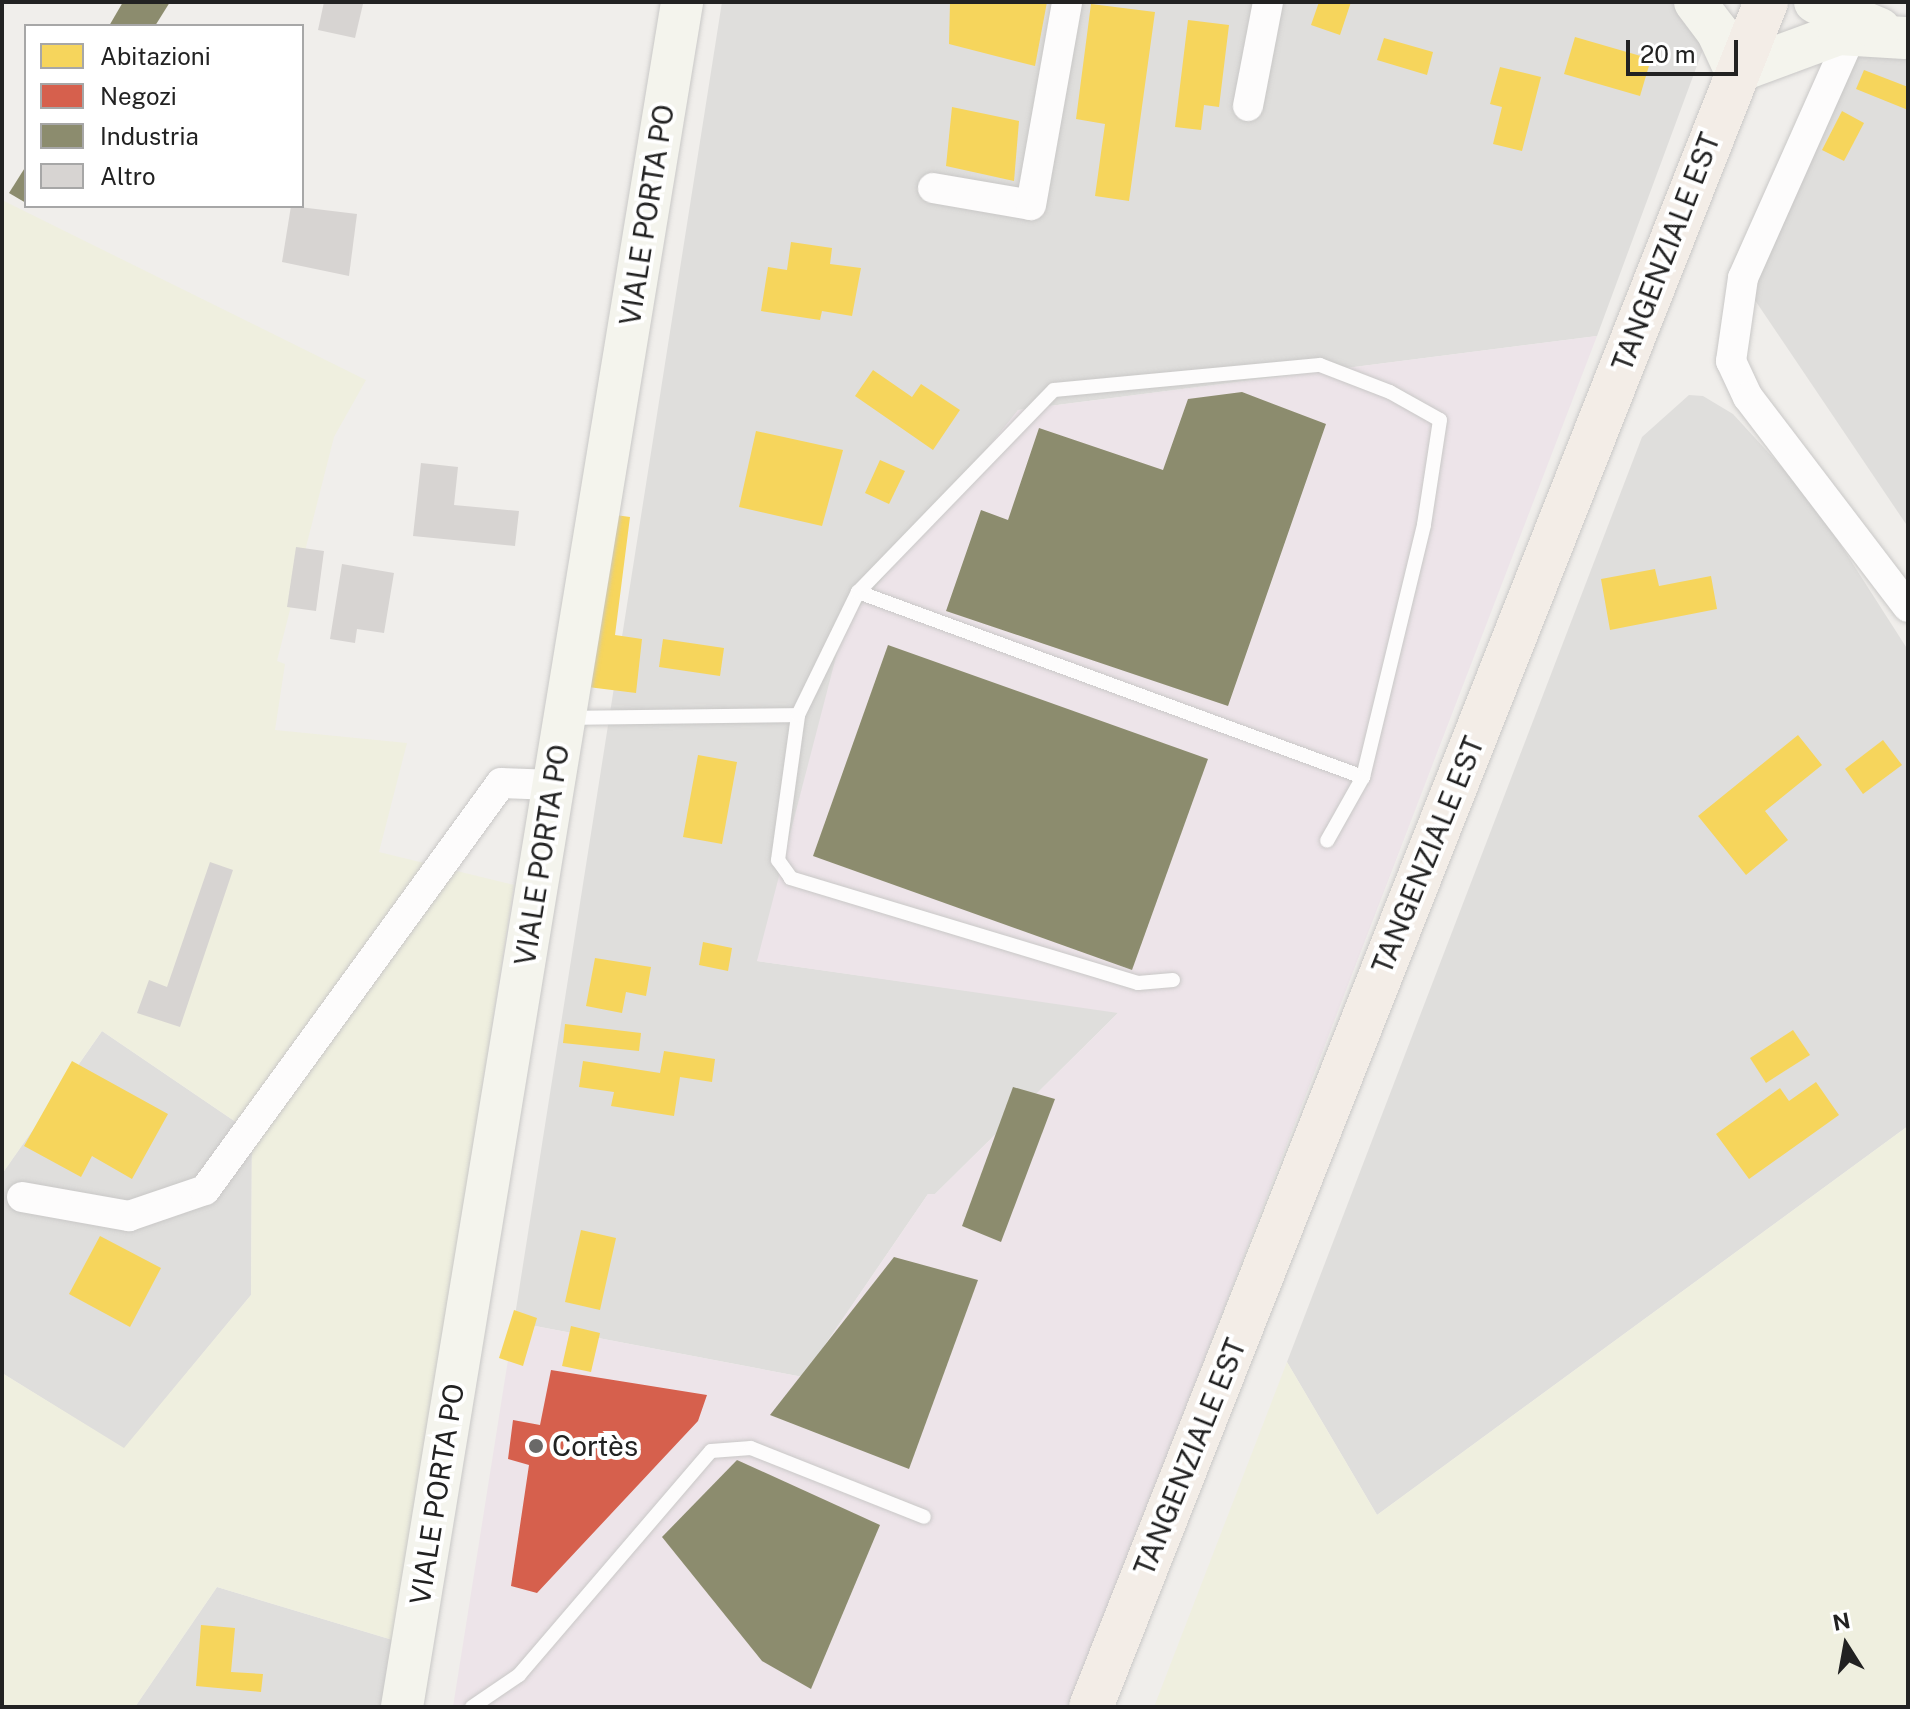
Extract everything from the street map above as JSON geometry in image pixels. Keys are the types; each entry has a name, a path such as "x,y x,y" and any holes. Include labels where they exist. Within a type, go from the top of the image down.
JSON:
{"main road":[{"name":"VIALE PORTA PO","path":"402,1707 682,2"},
{"path":"1695,2 1717,31 1736,72 1813,42 1852,33 1906,38"},
{"name":"TANGENZIALE EST","path":"1091,1707 1766,2"},
{"path":"1815,2 1906,38"}],"street":[{"path":"933,188 1031,205 1067,2"},
{"path":"1248,106 1268,2"},
{"path":"1852,33 1743,278 1731,361 1748,397 1908,607"},
{"path":"22,1197 129,1216 205,1190 501,783 554,785"}],"lane":[{"path":"1173,980 1138,983 791,878 778,860 798,715 858,592 1054,390 1320,365 1390,392 1440,420 1424,525 1363,777 1327,841"},
{"path":"858,592 1363,777"},
{"path":"565,718 798,715"},
{"path":"472,1707 519,1675 711,1451 751,1448 924,1517"}],"shaded area":[{"path":"722,2 1704,2 1705,44 1597,336 1018,410 757,961 1119,1012 935,1194 928,1194 803,1377 514,1322"},
{"path":"1861,25 1908,48 1908,527 1740,278"},
{"path":"1597,336 1071,1707 453,1707 514,1322 803,1377 928,1194 935,1194 1118,1013 757,961 844,626 1018,410"},
{"path":"1689,395 1703,396 1733,414 1812,500 1908,650 1908,1126 1377,1515 1287,1362 1642,437"},
{"path":"102,1031 252,1133 251,1295 124,1449 2,1373 2,1174"},
{"path":"217,1587 396,1641 385,1707 135,1707"}],"green space":[{"path":"2,200 366,380 334,437 277,661 285,664 275,730 407,743 379,852 514,885 396,1641 217,1587 135,1707 2,1707 2,1373 124,1448 251,1295 252,1133 102,1031 2,1174"},
{"path":"1908,1126 1908,1707 1154,1707 1287,1362 1377,1515"}],"building: Abitazioni":[{"path":"950,2 1047,2 1035,66 949,44"},
{"path":"1319,2 1351,2 1340,35 1311,25"},
{"path":"1091,4 1155,12 1129,201 1095,196 1105,124 1076,119"},
{"path":"1188,20 1229,25 1219,107 1204,105 1201,130 1175,127"},
{"path":"1575,37 1651,59 1640,96 1564,74"},
{"path":"1384,38 1433,52 1427,75 1377,60"},
{"path":"1500,67 1541,77 1522,151 1493,144 1502,107 1490,104"},
{"path":"1864,70 1908,87 1908,110 1856,89"},
{"path":"952,107 1019,121 1014,181 946,166"},
{"path":"1842,111 1864,123 1844,161 1822,150"},
{"path":"791,242 832,248 830,264 861,268 852,316 822,311 820,320 761,311 768,267 787,270"},
{"path":"873,370 912,397 921,384 960,410 933,450 855,396"},
{"path":"756,431 843,450 822,526 739,507"},
{"path":"880,460 905,471 889,504 865,493"},
{"path":"601,513 630,517 615,635 642,639 636,693 580,686"},
{"path":"1655,569 1659,586 1711,576 1717,609 1610,630 1601,579"},
{"path":"663,639 724,648 720,676 659,667"},
{"path":"1798,735 1822,765 1765,811 1788,840 1746,875 1698,816"},
{"path":"1883,740 1902,765 1863,794 1845,769"},
{"path":"698,755 737,762 722,844 683,837"},
{"path":"703,942 732,948 728,971 699,965"},
{"path":"595,958 651,967 646,996 626,992 622,1013 586,1006"},
{"path":"565,1024 641,1033 639,1051 563,1043"},
{"path":"1793,1030 1810,1055 1766,1083 1750,1058"},
{"path":"664,1051 715,1059 712,1082 680,1077 674,1116 611,1106 614,1092 579,1087 583,1061 660,1073"},
{"path":"72,1061 168,1114 132,1179 92,1156 81,1177 24,1146"},
{"path":"1816,1082 1839,1115 1749,1179 1716,1134 1780,1088 1789,1101"},
{"path":"581,1230 616,1238 600,1310 565,1302"},
{"path":"100,1236 161,1268 130,1327 69,1294"},
{"path":"514,1310 537,1318 523,1366 499,1358"},
{"path":"571,1326 600,1333 591,1372 562,1366"},
{"path":"201,1625 235,1628 231,1672 263,1674 261,1692 196,1686"}],"building: Negozi":[{"path":"551,1370 707,1395 698,1421 537,1593 511,1586 529,1465 508,1459 513,1420 540,1425"}],"building: Industria":[{"path":"123,2 170,2 156,24 110,24"},
{"path":"24,169 24,202 9,193"},
{"path":"1242,392 1326,424 1228,706 946,611 981,510 1008,520 1039,428 1163,470 1188,399"},
{"path":"888,645 1208,759 1132,970 813,856"},
{"path":"1013,1087 1055,1099 1001,1242 962,1226"},
{"path":"894,1257 978,1280 909,1469 770,1415"},
{"path":"737,1460 880,1525 811,1689 762,1661 662,1537"}],"building: Altro":[{"path":"324,2 363,4 355,38 318,30"},
{"path":"291,208 357,214 349,276 282,262"},
{"path":"421,463 458,467 454,505 519,511 515,546 413,536"},
{"path":"296,547 324,551 316,611 287,607"},
{"path":"342,564 394,573 384,633 357,629 355,643 330,639"},
{"path":"210,862 233,870 180,1027 137,1013 149,980 167,987"}],"place":[{"name":"Cortès","path":"536,1446"}]}
